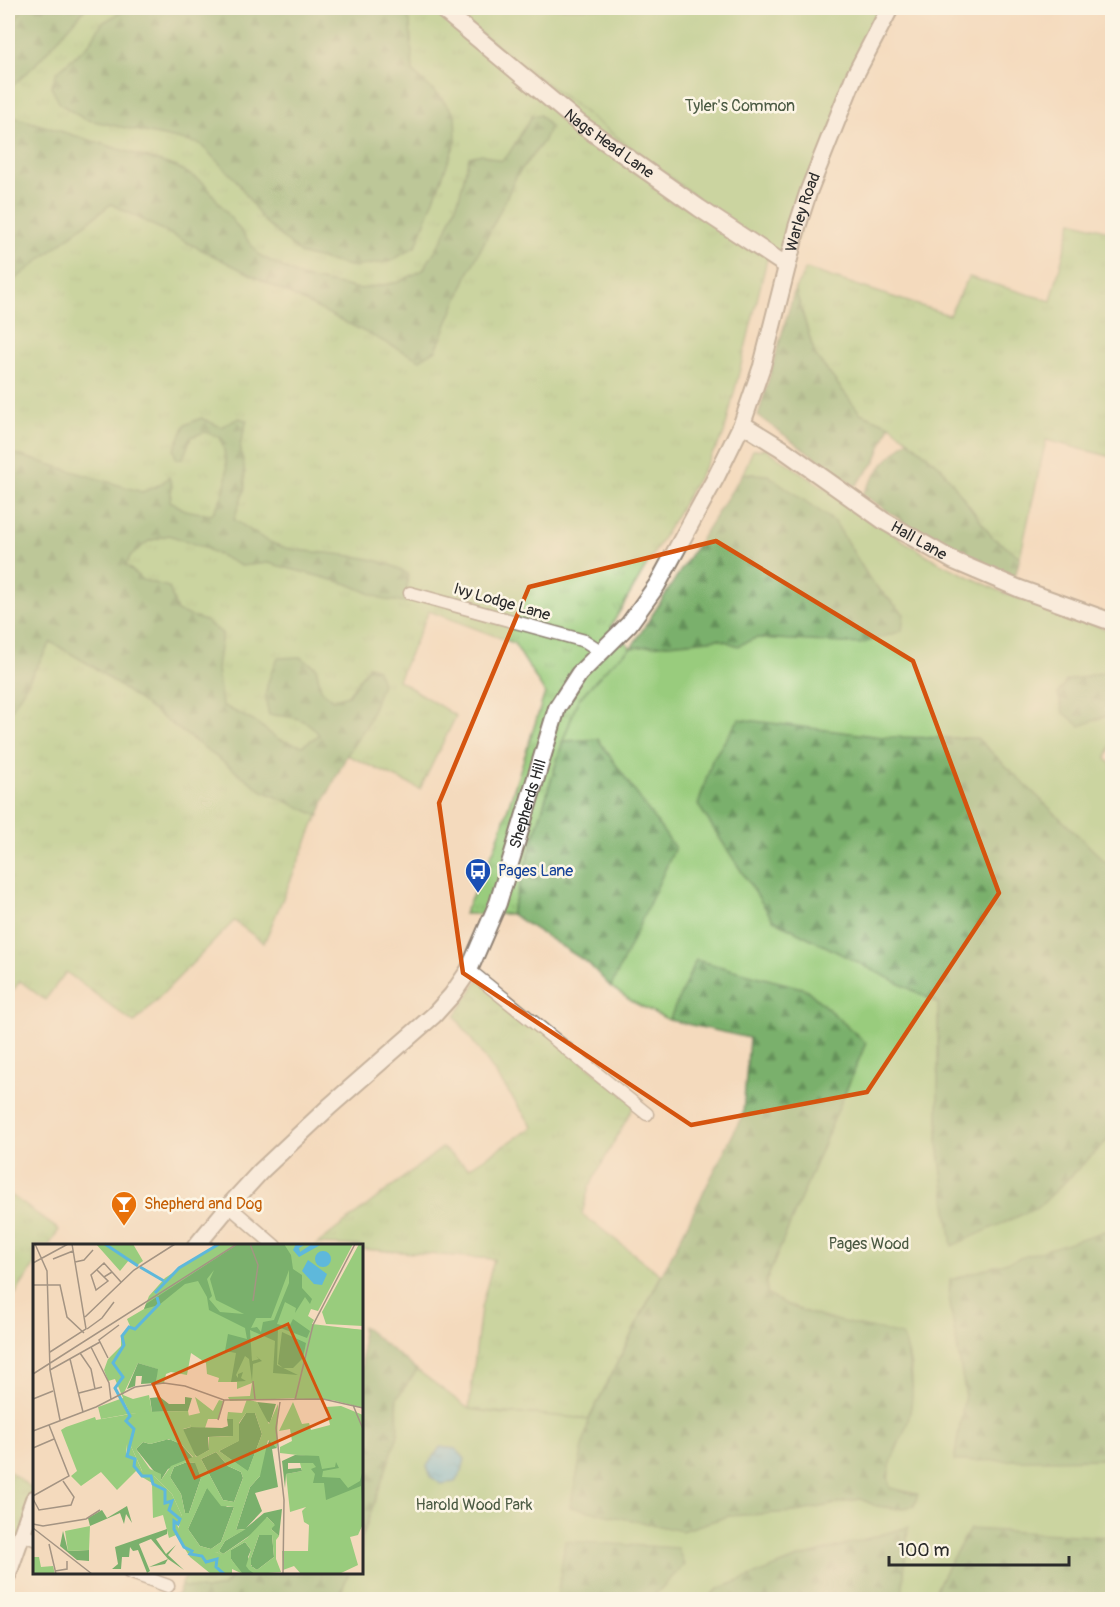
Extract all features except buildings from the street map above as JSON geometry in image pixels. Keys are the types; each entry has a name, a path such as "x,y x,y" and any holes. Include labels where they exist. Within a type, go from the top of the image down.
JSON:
{"street":[{"name":"Nags Head Lane","path":"441,8 579,123 699,208 787,266"},
{"name":"Warley Road","path":"742,424 762,366 809,190 854,77 890,8"},
{"name":"Hall Lane","path":"742,424 781,448 884,520 954,561 1020,589 1113,622"},
{"name":"Shepherds Hill","path":"197,1244 229,1206 301,1133 434,1014 452,995 469,970 498,903 557,708 579,674 630,624 657,585 742,424"},
{"name":"Ivy Lodge Lane","path":"410,593 585,641 602,652"},
{"path":"469,970 647,1114"},
{"path":"229,1206 274,1244"},
{"path":"8,1575 28,1536 33,1505"},
{"path":"135,1574 168,1586"}],"highlighted area":[{"path":"716,541 913,661 999,893 867,1092 691,1125 463,973 439,803 529,587"}],"green space":[{"path":"8,8 447,8 774,231 724,434 611,626 631,648 610,665 578,700 563,741 511,914 464,914 496,845 545,693 514,643 429,611 398,680 456,716 420,789 347,755 324,801 264,943 234,921 134,1023 66,972 45,1000 20,981 8,997"},
{"path":"23,8 86,8 34,66 8,90 8,30"},
{"path":"128,8 404,8 410,22 413,72 455,114 456,141 416,246 391,261 354,267 301,254 263,220 236,180 200,144 84,119 60,104 51,87 57,72 89,44 102,23"},
{"name":"Tyler's Common","path":"447,8 892,8 860,67 787,266"},
{"path":"8,115 177,167 204,183 259,255 301,277 360,289 399,282 423,270 443,238 459,198 469,157 482,154 500,161 508,155 532,116 540,115 550,126 543,142 517,175 468,274 436,350 420,360 111,204 8,285"},
{"path":"1072,221 1112,232 1112,457 1046,440 1020,557 992,537 940,466 890,425 860,413 815,355 795,289 806,269 949,315 969,277 1051,301"},
{"path":"795,289 815,355 860,413 890,425 875,462 855,486 758,416"},
{"path":"201,418 221,427 239,418 247,420 240,445 245,488 234,519 261,537 283,547 367,558 396,567 408,574 406,602 385,600 348,584 268,563 241,566 203,547 169,535 149,541 131,555 126,565 143,580 169,587 177,611 205,621 222,633 217,669 222,705 255,722 278,739 302,746 319,735 304,721 269,715 266,692 278,658 300,657 316,667 321,689 332,700 348,695 369,666 377,669 382,683 368,723 347,755 319,816 263,791 92,666 51,642 8,716 8,452 142,492 159,485 169,477 172,486 170,501 185,510 211,515 225,487 227,468 220,437 205,432 191,437 183,458 176,459 174,450 185,425"},
{"path":"908,440 940,466 992,537 1020,557 1015,577 919,532 862,494 884,463"},
{"name":"Pages Wood","path":"766,449 940,563 1004,593 1112,631 1112,670 1066,681 1058,694 1063,712 1080,726 1106,716 1112,717 1112,741 1106,759 1112,765 1112,868 977,738 883,737 739,719 712,760 698,805 773,920 938,1003 938,1145 952,1246 1039,1207 1112,1136 1112,1229 950,1280 949,1298 965,1393 954,1461 1112,1459 1112,1537 970,1529 931,1599 902,1599 908,1527 798,1558 718,1589 706,1599 651,1599 684,1565 678,1548 565,1541 557,1599 338,1600 349,1574 363,1574 363,1535 398,1435 397,1398 417,1370 469,1409 504,1414 589,1419 570,1507 682,1531 729,1516 797,1512 860,1499 876,1506 898,1509 914,1506 918,1494 890,1488 889,1479 889,1470 909,1417 912,1397 911,1365 902,1335 800,1310 768,1295 766,1282 866,1043 806,989 696,960 669,1020 633,1002 611,987 675,848 598,739 563,741 578,700 610,665 631,648 719,639 738,646 756,638 860,644 902,631 904,614 871,581 835,522 768,475 743,473 753,450"},
{"path":"743,473 768,475 835,522 871,581 904,614 903,631 860,644 756,638 738,646 719,639 631,648"},
{"path":"1112,670 1112,717 1106,716 1080,726 1063,712 1058,694 1066,681"},
{"path":"739,719 883,737 977,738 1112,868 1112,1136 1039,1207 952,1247 938,1145 938,1003 773,920 698,805 712,760"},
{"path":"598,739 675,848 611,987 588,963 511,914 563,741"},
{"path":"696,960 806,989 866,1043 766,1281 871,1327 902,1335 907,1346 913,1394 909,1419 887,1477 899,1491 918,1494 914,1507 898,1509 876,1506 860,1499 797,1512 729,1516 682,1531 679,1548 684,1565 651,1599 557,1600 569,1507 589,1419 743,1114 749,1038 669,1020"},
{"path":"479,979 635,1104 589,1187 582,1214 661,1275 589,1419 469,1409 481,1308 494,1259 363,1249 363,1244 317,1244 442,1148 469,1168 533,1127 455,1016"},
{"path":"8,1193 59,1230 50,1244 33,1244 33,1268 8,1305"},
{"path":"1112,1229 1112,1459 954,1462 965,1393 949,1298 950,1280"},
{"path":"363,1327 417,1370 397,1398 398,1435 363,1535"},
{"path":"8,1470 33,1489 33,1502 8,1574"},
{"path":"908,1526 902,1599 706,1600 718,1589 798,1558"},
{"path":"970,1529 1112,1537 1112,1599 931,1600 948,1565"},
{"path":"187,1574 234,1574 223,1587 206,1590 181,1586"},
{"path":"234,1574 349,1574 338,1599 154,1600 156,1593 170,1598 177,1595 181,1586 206,1590 223,1587"}],"water":[{"path":"440,1447 456,1449 465,1459 462,1471 455,1482 441,1484 431,1477 427,1466"}],"place":[{"name":"Pages Lane","path":"478,894"},
{"name":"Shepherd and Dog","path":"124,1227"}],"park label":[{"name":"Harold Wood Park","path":"474,1505"}]}
